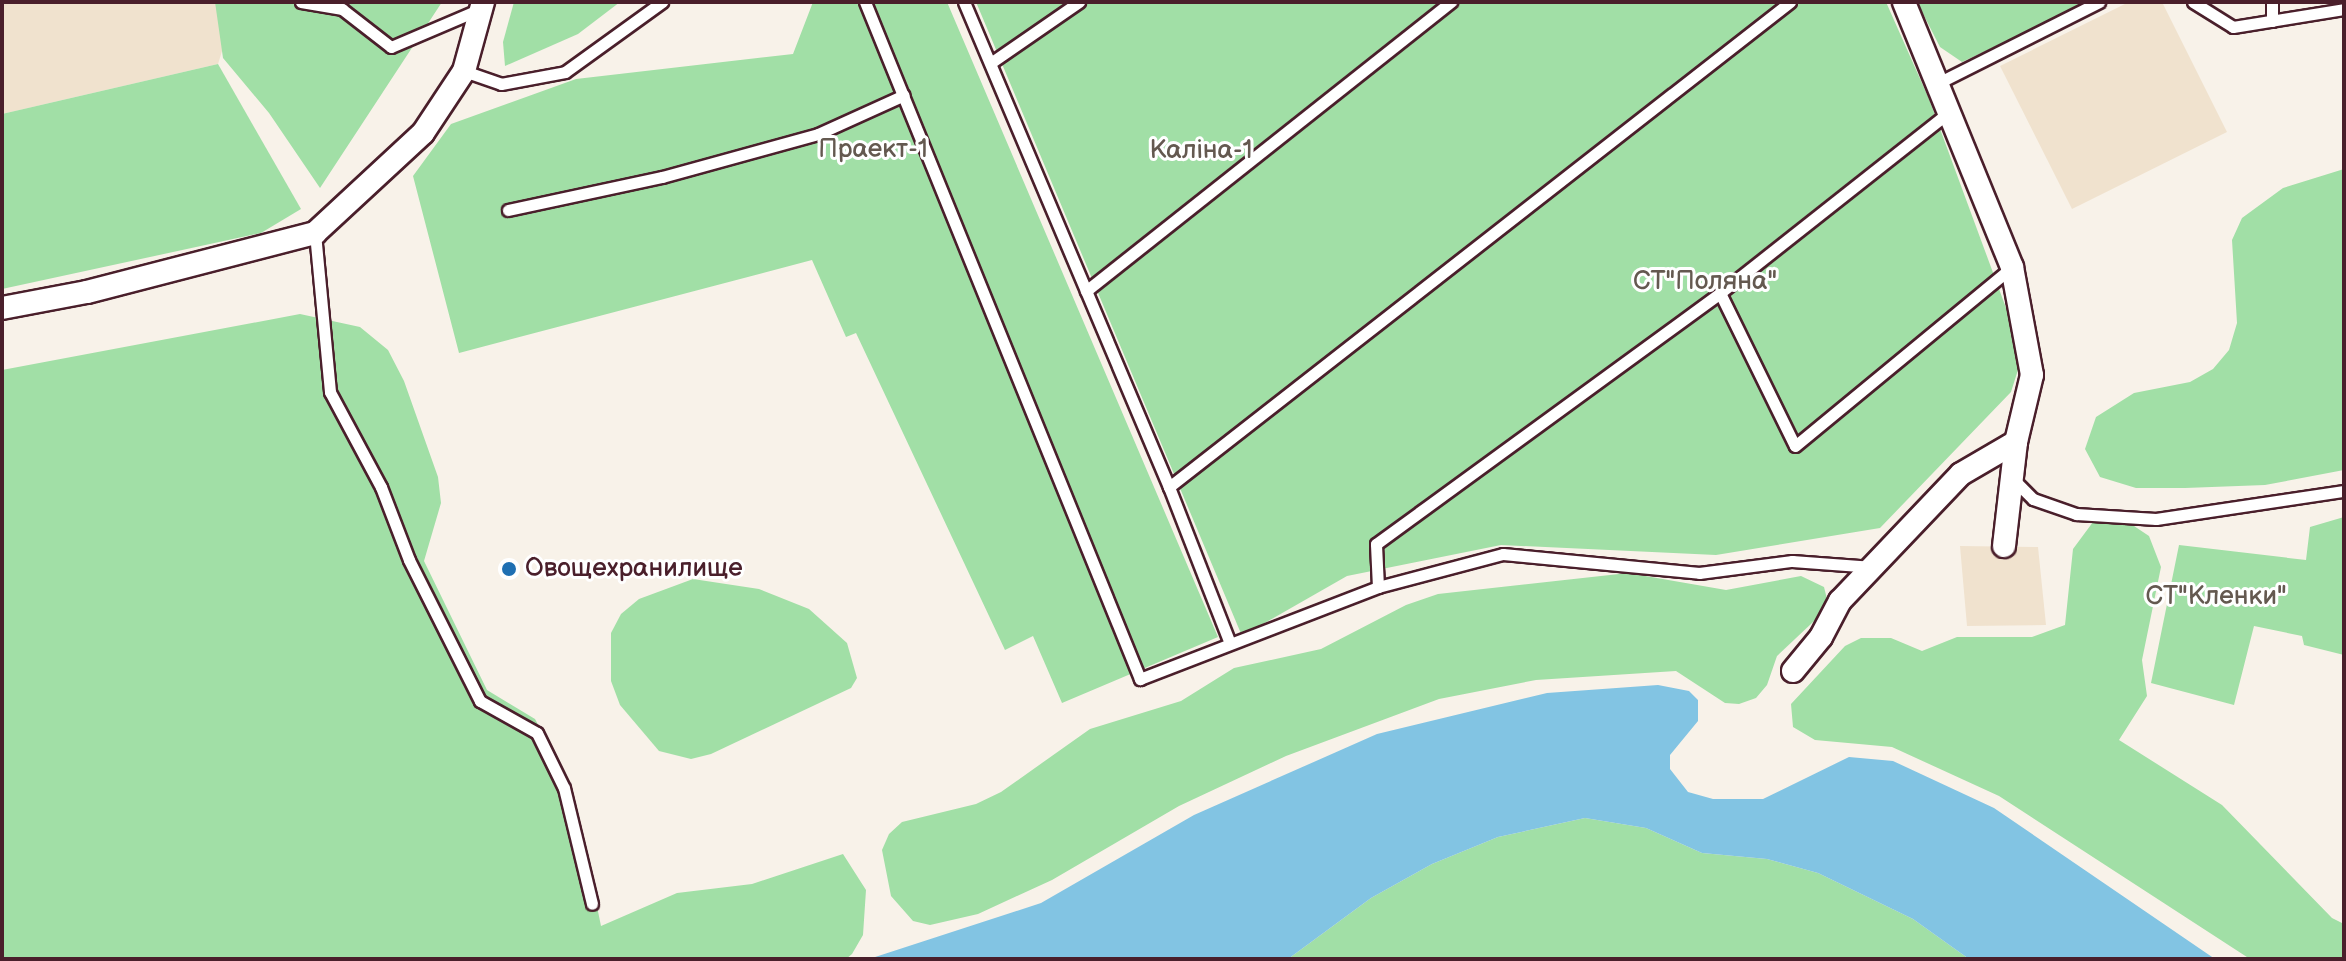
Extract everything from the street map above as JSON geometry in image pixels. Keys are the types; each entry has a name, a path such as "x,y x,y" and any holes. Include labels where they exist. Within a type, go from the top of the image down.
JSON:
{"street":[{"path":"1904,2 1940,82 1949,112 2012,267 2033,364 2010,475 2004,546"},
{"path":"2,308 87,292 315,233 423,133 464,71 482,6"},
{"path":"1793,671 1840,601 1961,474 2016,442"}],"lane":[{"path":"301,2 342,9 391,47 482,6"},
{"path":"464,71 501,84 565,72 662,2"},
{"path":"865,2 1140,679 1229,641 1378,587 1503,554 1699,573 1792,561 1873,567"},
{"path":"964,2 992,62 1169,487 1229,641"},
{"path":"992,62 1079,2"},
{"path":"1086,291 1451,2"},
{"path":"1169,487 1790,2"},
{"path":"1940,82 2099,2"},
{"path":"2193,2 2233,27 2344,9"},
{"path":"2272,2 2272,21"},
{"path":"508,210 662,177 818,134 904,95"},
{"path":"1378,587 1376,544 1720,293 1949,112"},
{"path":"315,233 330,392 381,487 409,560 480,701 537,733 564,788 592,904"},
{"path":"1720,293 1795,446 2012,267"},
{"path":"2010,475 2026,495 2064,510 2156,519 2344,491"}],"shaded area":[{"path":"2,2 232,2 235,9 218,64 2,114"},
{"path":"2129,2 2162,2 2227,132 2072,209 2000,66"},
{"path":"1960,546 2038,547 2046,625 1967,626"}],"green space":[{"path":"215,2 442,2 320,188 269,113 223,58"},
{"path":"514,2 620,2 578,34 505,66 503,42"},
{"name":"Праект-1","path":"813,2 947,2 1218,637 1062,703 1033,636 1005,650 856,333 846,337 812,260 459,353 413,176 451,124 576,79 793,54"},
{"name":"СТ\"Поляна\"","path":"976,2 1886,2 1929,99 2023,354 2011,392 1880,528 1716,555 1501,545 1347,576 1242,636"},
{"path":"1917,2 2090,2 1962,62 1940,47"},
{"path":"218,64 301,209 261,233 2,289 2,114"},
{"path":"2344,169 2344,470 2265,485 2185,488 2136,488 2100,477 2085,449 2096,417 2134,393 2190,382 2213,369 2229,350 2237,323 2232,240 2242,218 2283,188"},
{"path":"300,314 360,327 388,350 404,381 438,477 441,503 424,561 487,690 535,719 563,771 578,814 601,926 677,893 752,884 843,854 866,890 863,935 852,954 846,959 2,959 2,370"},
{"name":"СТ\"Кленки\"","path":"2344,517 2344,655 2304,645 2302,636 2254,626 2234,705 2151,683 2179,545 2306,560 2310,527"},
{"path":"2108,519 2131,524 2149,536 2161,567 2142,660 2147,696 2119,740 2222,805 2332,918 2344,924 2344,959 2250,959 1999,796 1892,747 1815,740 1793,727 1791,704 1845,646 1861,638 1891,638 1922,651 1957,637 2032,637 2065,625 2073,549 2093,522"},
{"path":"1628,573 1726,590 1801,576 1824,587 1829,607 1777,656 1767,685 1756,698 1739,704 1725,703 1676,671 1536,680 1439,699 1286,756 1179,806 1052,880 978,914 930,925 913,921 891,896 882,850 889,834 902,822 976,804 1001,792 1090,729 1181,701 1234,668 1321,649 1406,605 1438,594"},
{"path":"693,579 759,589 809,609 847,643 857,678 851,688 711,754 691,759 659,751 620,705 611,681 611,633 621,614 639,599"},
{"path":"1585,818 1646,828 1702,853 1767,859 1818,873 1913,919 1969,959 1288,959 1371,898 1432,864 1498,837"}],"water":[{"path":"1658,685 1689,691 1698,700 1698,721 1670,755 1670,769 1688,792 1713,799 1763,799 1849,757 1893,761 1994,808 2215,959 1969,959 1913,919 1818,873 1767,859 1702,853 1646,828 1585,818 1498,837 1432,864 1371,898 1288,959 869,959 1041,903 1194,815 1377,734 1547,693"}],"place":[{"name":"Овощехранилище","path":"509,569"}],"park label":[{"name":"Каліна-1","path":"1201,151"}]}
